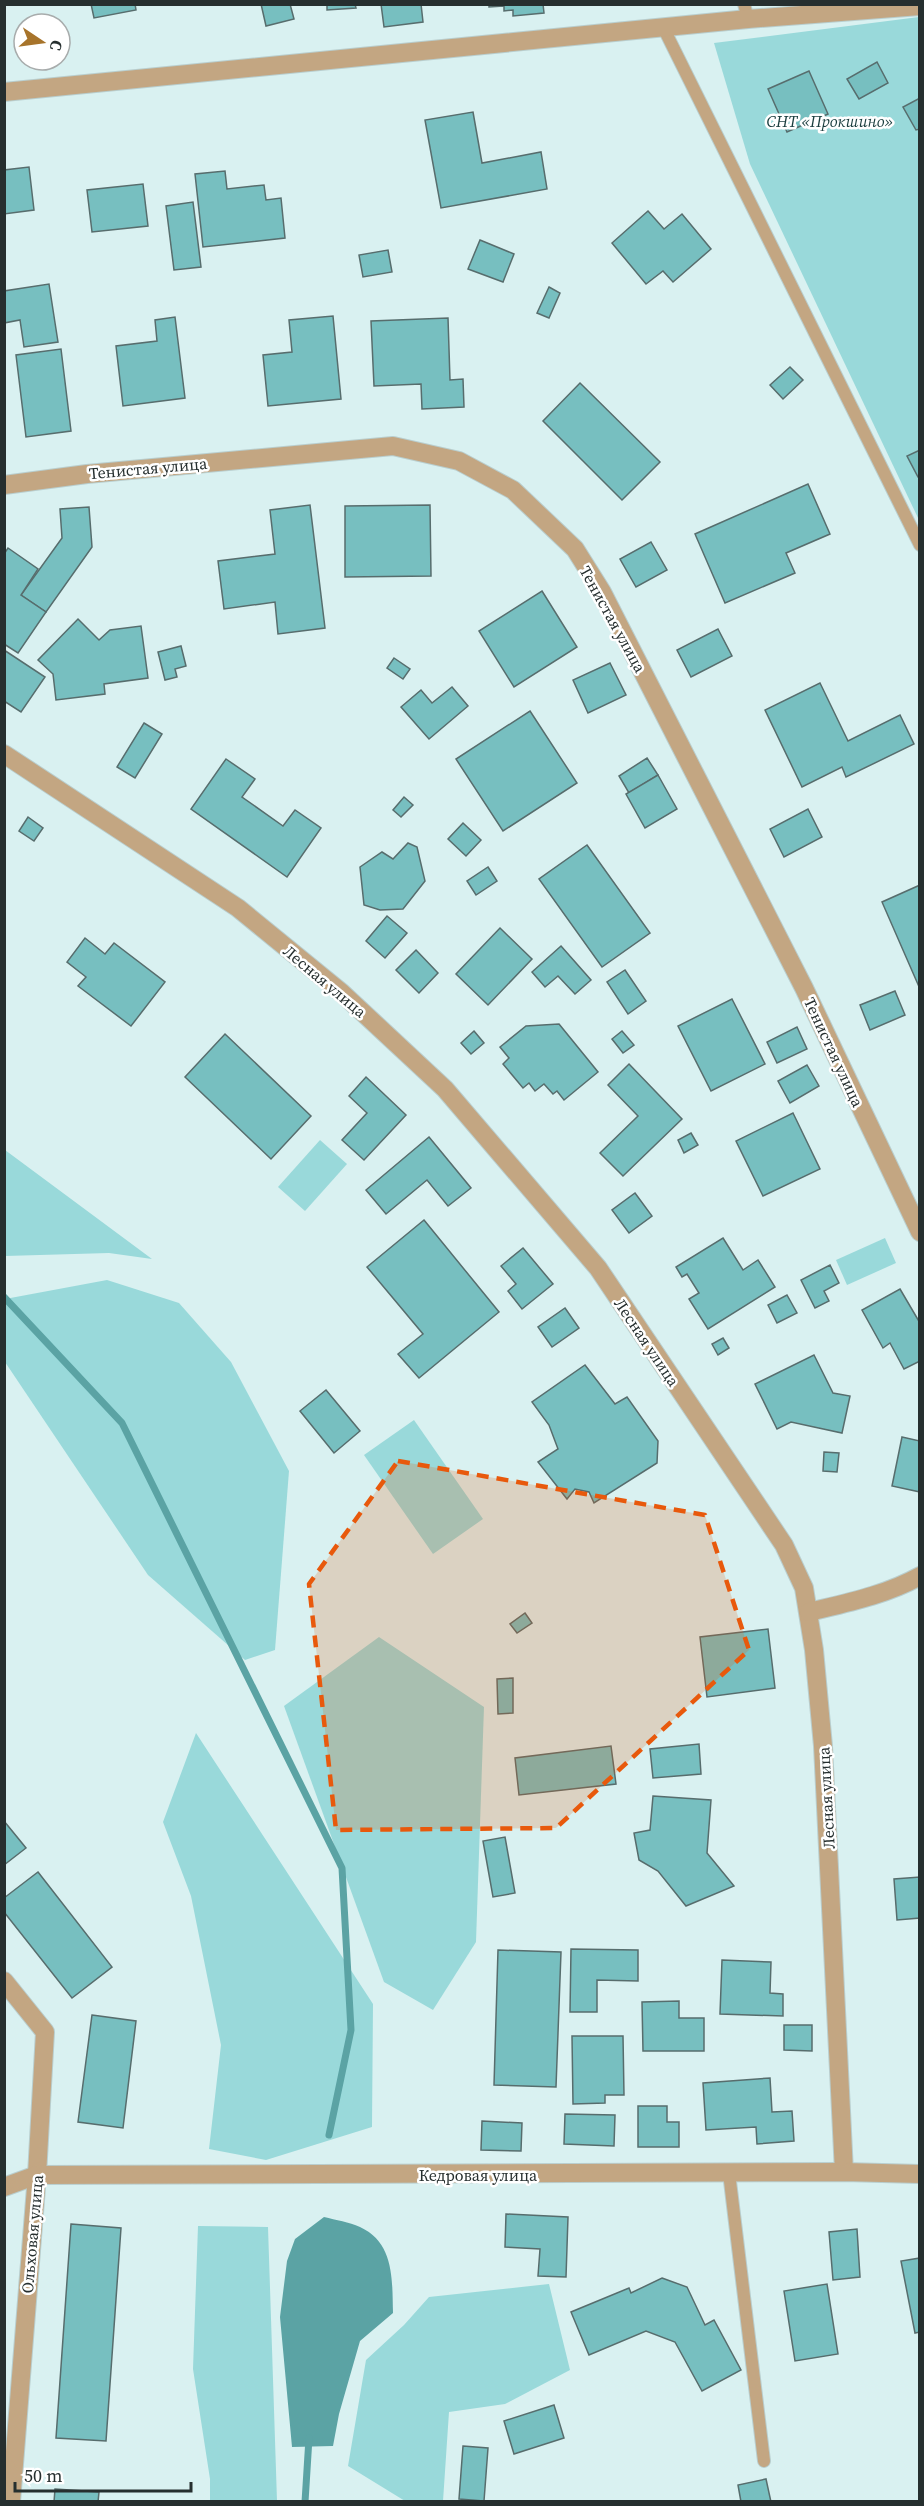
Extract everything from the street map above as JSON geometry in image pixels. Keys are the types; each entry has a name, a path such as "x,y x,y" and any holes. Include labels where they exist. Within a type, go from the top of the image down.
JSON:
{"street":[{"path":"4,92 664,29 746,12 920,6"},
{"name":"Тенистая улица","path":"4,485 87,474 393,446 459,461 513,490 575,549 602,592 804,988 920,1232"},
{"name":"Лесная улица","path":"4,754 238,908 342,993 445,1089 598,1269 784,1545 804,1588 809,1612 823,1746 844,2172"},
{"path":"809,1612 868,1597 906,1584 920,1576"},
{"name":"Ольховая улица","path":"4,1981 45,2032 37,2175 11,2502"},
{"name":"Кедровая улица","path":"4,2187 37,2175 844,2172 920,2174"}],"lane":[{"path":"664,29 920,545"},
{"path":"729,2173 764,2461"}],"highlighted area":[{"path":"398,1461 705,1515 749,1650 556,1828 336,1830 309,1584"}],"green space":[{"name":"СНТ «Прокшино»","path":"919,17 919,520 750,164 714,43"},
{"path":"320,1140 347,1164 305,1211 278,1187"},
{"path":"5,1150 152,1259 109,1253 5,1256"},
{"path":"885,1238 896,1263 847,1285 836,1260"},
{"path":"107,1280 179,1303 231,1362 289,1471 275,1650 245,1660 148,1575 5,1362 5,1299"},
{"path":"414,1420 483,1519 433,1554 364,1455"},
{"path":"379,1637 484,1707 476,1942 433,2010 384,1982 284,1706"},
{"path":"196,1733 373,2004 372,2127 266,2160 209,2149 221,2045 191,1896 163,1822"},
{"path":"198,2226 268,2227 277,2501 210,2501 210,2479 193,2369"},
{"path":"549,2284 570,2370 505,2404 449,2412 443,2501 405,2501 348,2466 366,2360 404,2325 429,2297"}],"shaded area":[{"path":"324,2217 360,2227 380,2243 389,2264 393,2313 360,2341 339,2414 333,2446 292,2447 280,2317 287,2261 295,2239"}],"building":[{"path":"91,4 135,4 136,10 94,18"},
{"path":"261,4 290,4 294,19 266,26"},
{"path":"327,4 355,4 356,8 327,10"},
{"path":"381,4 421,4 423,22 384,27"},
{"path":"489,4 543,4 544,13 513,16 513,10 504,11 504,6 489,7"},
{"path":"877,62 888,83 859,99 847,79"},
{"path":"809,71 828,114 787,132 768,89"},
{"path":"920,98 920,129 916,130 903,107"},
{"path":"473,112 482,163 541,152 547,189 441,208 425,120"},
{"path":"29,167 34,210 4,214 4,170"},
{"path":"225,171 227,189 264,185 266,200 281,198 285,238 203,247 195,174"},
{"path":"143,184 148,226 92,232 87,190"},
{"path":"193,202 201,267 174,270 166,206"},
{"path":"648,211 664,229 682,214 711,249 673,282 663,271 646,284 612,243"},
{"path":"480,240 514,254 503,282 468,269"},
{"path":"388,250 392,272 363,277 359,255"},
{"path":"49,284 58,342 24,347 20,320 4,323 4,291"},
{"path":"549,287 560,293 549,318 537,313"},
{"path":"333,316 341,399 268,406 263,355 292,352 289,320"},
{"path":"175,317 185,398 123,406 116,346 157,341 155,320"},
{"path":"448,318 450,380 463,379 464,407 422,409 421,384 374,386 371,321"},
{"path":"61,349 71,431 26,437 16,355"},
{"path":"790,367 803,380 783,399 770,385"},
{"path":"580,383 660,462 622,500 543,421"},
{"path":"920,450 920,477 918,477 907,456"},
{"path":"808,484 830,534 786,553 795,573 725,603 695,534"},
{"path":"310,505 325,628 278,634 275,602 224,609 218,561 275,554 270,510"},
{"path":"430,505 431,576 345,577 345,506"},
{"path":"89,507 92,547 46,612 21,595 62,538 60,509"},
{"path":"651,542 667,570 636,587 620,559"},
{"path":"8,548 38,569 21,595 46,612 18,653 4,644 4,554"},
{"path":"542,591 577,647 514,687 479,631"},
{"path":"78,619 99,640 110,630 141,626 148,678 104,684 105,694 56,700 53,674 38,660"},
{"path":"718,629 732,656 691,677 677,650"},
{"path":"181,646 186,666 175,669 177,677 165,680 158,652"},
{"path":"4,650 45,677 21,712 4,701"},
{"path":"394,658 410,669 403,679 387,668"},
{"path":"610,663 626,695 588,713 573,680"},
{"path":"820,683 848,741 900,715 914,744 846,777 842,767 802,787 765,710"},
{"path":"452,687 468,706 429,739 401,707 421,690 432,703"},
{"path":"530,711 577,783 503,831 456,759"},
{"path":"144,723 162,734 135,778 117,767"},
{"path":"647,758 658,775 629,793 619,776"},
{"path":"226,759 255,779 242,797 283,826 295,810 321,828 287,877 191,809"},
{"path":"658,775 677,809 645,828 626,794"},
{"path":"404,797 413,805 401,817 393,810"},
{"path":"808,809 822,837 784,857 770,829"},
{"path":"28,817 43,828 34,841 19,831"},
{"path":"463,823 481,840 466,856 448,839"},
{"path":"408,843 417,847 425,881 403,909 380,910 364,905 360,867 382,852 393,859"},
{"path":"587,845 650,933 602,967 539,879"},
{"path":"488,867 497,881 476,895 467,881"},
{"path":"920,885 920,989 882,902"},
{"path":"387,916 407,933 385,958 366,941"},
{"path":"500,928 532,959 488,1005 456,974"},
{"path":"85,938 105,954 114,943 165,982 131,1026 78,986 86,977 67,962"},
{"path":"561,946 591,980 575,994 558,976 545,987 532,972"},
{"path":"416,950 438,973 419,993 396,970"},
{"path":"625,970 646,1001 628,1014 607,982"},
{"path":"895,991 905,1015 870,1030 860,1005"},
{"path":"732,999 765,1064 711,1091 678,1026"},
{"path":"559,1024 598,1072 564,1100 557,1091 553,1094 544,1084 535,1091 529,1083 523,1088 503,1064 509,1058 500,1047 526,1026"},
{"path":"797,1027 807,1049 777,1063 767,1042"},
{"path":"474,1031 484,1043 471,1054 461,1043"},
{"path":"622,1031 634,1045 623,1053 612,1039"},
{"path":"225,1034 311,1116 271,1159 185,1077"},
{"path":"629,1064 682,1119 623,1176 600,1153 638,1116 608,1085"},
{"path":"807,1065 819,1086 790,1103 778,1081"},
{"path":"366,1077 406,1115 364,1160 342,1140 367,1113 349,1096"},
{"path":"793,1113 820,1169 763,1196 736,1141"},
{"path":"691,1133 698,1145 684,1153 678,1140"},
{"path":"429,1137 471,1188 448,1206 427,1180 386,1214 366,1190"},
{"path":"635,1193 652,1216 629,1233 612,1210"},
{"path":"424,1220 499,1312 419,1378 398,1354 423,1334 367,1267"},
{"path":"723,1238 743,1270 758,1260 775,1287 708,1329 689,1299 699,1293 687,1274 682,1277 676,1267"},
{"path":"523,1248 553,1284 522,1309 508,1291 516,1284 501,1266"},
{"path":"830,1265 839,1283 824,1291 829,1301 815,1308 801,1280"},
{"path":"900,1289 920,1323 920,1361 904,1369 890,1343 883,1348 862,1310"},
{"path":"787,1295 797,1313 777,1323 768,1305"},
{"path":"565,1308 579,1328 552,1347 538,1327"},
{"path":"723,1338 729,1348 718,1355 712,1344"},
{"path":"814,1355 833,1393 850,1396 842,1433 791,1422 777,1429 755,1384"},
{"path":"585,1365 615,1404 627,1397 658,1441 657,1463 594,1503 589,1492 575,1489 567,1499 538,1462 558,1449 549,1425 532,1402"},
{"path":"326,1390 360,1431 334,1453 300,1411"},
{"path":"902,1437 920,1441 920,1492 892,1486"},
{"path":"824,1452 839,1453 837,1472 823,1471"},
{"path":"525,1613 532,1623 517,1633 510,1624"},
{"path":"768,1629 775,1688 707,1697 700,1637"},
{"path":"513,1678 513,1713 498,1714 497,1679"},
{"path":"699,1744 701,1774 653,1778 650,1749"},
{"path":"611,1746 616,1784 519,1795 515,1758"},
{"path":"653,1796 711,1800 707,1853 734,1886 686,1906 658,1871 639,1860 634,1833 650,1830"},
{"path":"4,1821 26,1848 4,1865"},
{"path":"505,1837 515,1893 493,1897 483,1841"},
{"path":"38,1872 112,1967 72,1998 4,1912 4,1898"},
{"path":"920,1877 920,1918 897,1920 894,1879"},
{"path":"571,1949 638,1950 638,1981 597,1980 597,2012 570,2012"},
{"path":"498,1950 561,1952 556,2087 494,2085"},
{"path":"722,1960 771,1962 770,1993 783,1994 783,2016 720,2014"},
{"path":"679,2001 679,2018 704,2018 704,2051 643,2051 642,2002"},
{"path":"92,2015 136,2021 123,2128 78,2122"},
{"path":"784,2025 812,2025 812,2051 784,2050"},
{"path":"572,2036 623,2036 624,2095 605,2095 605,2103 573,2104"},
{"path":"770,2078 772,2112 792,2111 794,2141 757,2144 756,2127 706,2130 703,2083"},
{"path":"638,2106 667,2106 667,2122 679,2122 679,2147 638,2147"},
{"path":"565,2114 615,2115 614,2146 564,2144"},
{"path":"482,2121 522,2123 521,2151 481,2150"},
{"path":"506,2214 568,2217 566,2277 538,2276 540,2249 505,2247"},
{"path":"71,2224 121,2228 106,2441 56,2438"},
{"path":"857,2229 860,2277 833,2280 829,2232"},
{"path":"920,2258 920,2332 915,2333 901,2261"},
{"path":"662,2278 687,2287 705,2325 714,2320 741,2370 702,2391 675,2342 646,2331 589,2355 571,2312 629,2288 631,2293"},
{"path":"827,2284 838,2354 795,2361 784,2291"},
{"path":"554,2405 564,2438 514,2454 504,2421"},
{"path":"463,2446 488,2448 484,2501 459,2499"},
{"path":"766,2479 771,2502 741,2502 738,2485"},
{"path":"55,2489 99,2492 98,2502 54,2502"}],"waterway":[{"path":"4,1297 122,1423 342,1868 351,2030 329,2135"},
{"path":"305,2502 309,2438"}]}
